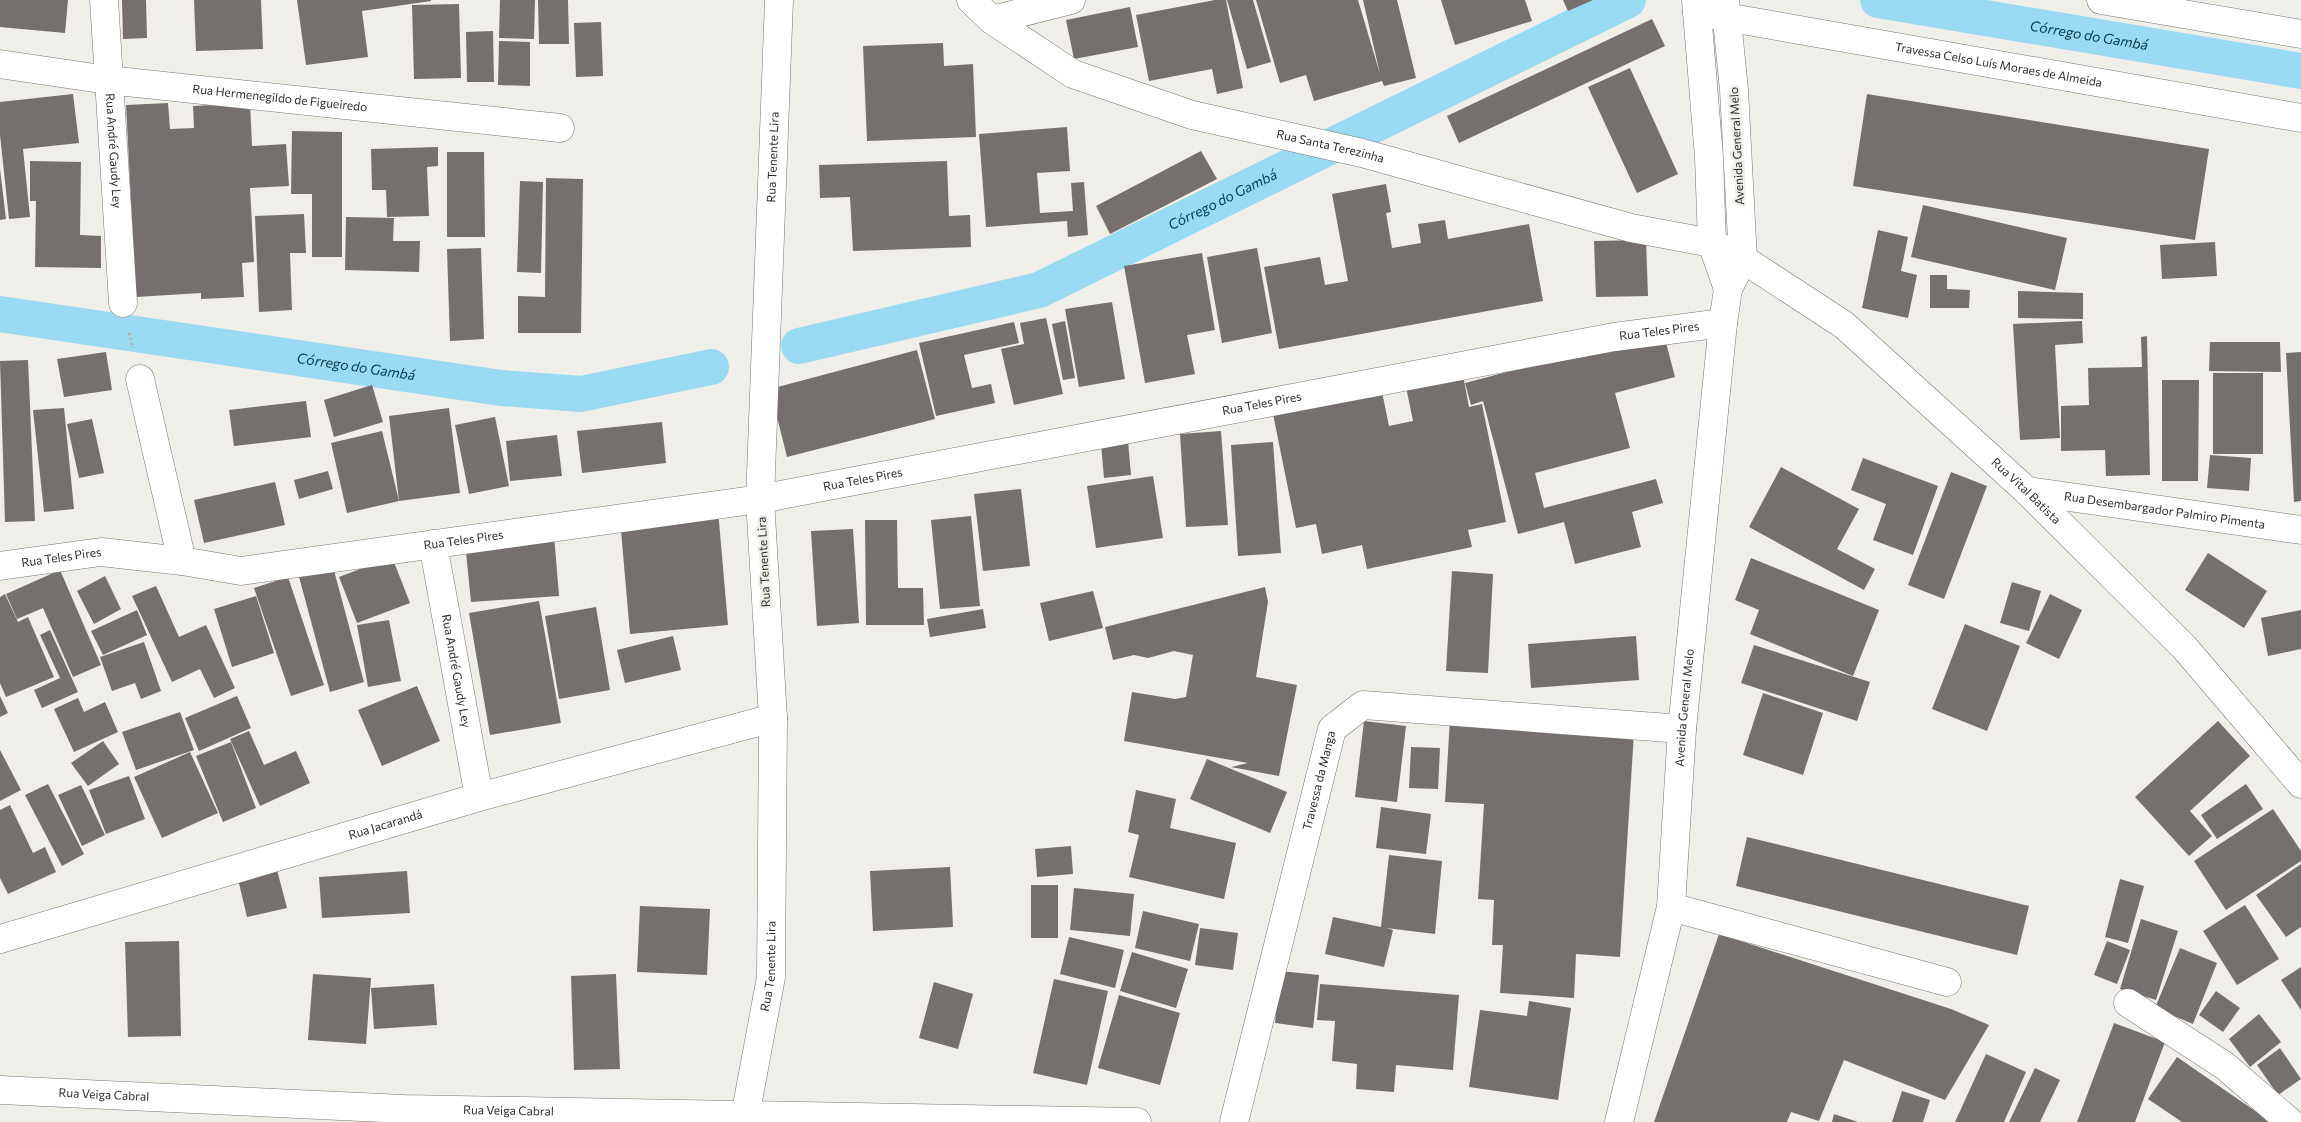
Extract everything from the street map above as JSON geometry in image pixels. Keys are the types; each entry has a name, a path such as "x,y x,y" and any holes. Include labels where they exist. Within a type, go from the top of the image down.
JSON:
{"street":[{"name":"Rua André Gaudy Ley","path":"104,0 123,303"},
{"name":"Rua Tenente Lira","path":"745,1118 772,977 773,718 760,499 779,0"},
{"name":"Rua Santa Terezinha","path":"971,0 992,20 1073,74 1192,115 1362,153 1631,228 1712,243"},
{"path":"992,20 1071,0"},
{"path":"2101,0 2301,34"},
{"name":"Travessa Celso Luís Moraes de Almeida","path":"1696,6 1726,8 2301,118"},
{"name":"Avenida General Melo","path":"1696,6 1709,157 1712,243 1728,289"},
{"name":"Avenida General Melo","path":"1619,1122 1671,907 1682,729 1722,324 1728,289 1743,259 1734,90 1726,8"},
{"name":"Rua Hermenegildo de Figueiredo","path":"0,64 108,80 560,128"},
{"name":"Rua Vital Batista","path":"1712,243 1743,259 1844,325 2027,491 2184,647 2301,784"},
{"name":"Rua Teles Pires","path":"0,566 101,552 241,570 760,499 1614,337 1722,324"},
{"path":"140,379 182,561"},
{"name":"Rua Desembargador Palmiro Pimenta","path":"2027,491 2301,530"},
{"name":"Rua André Gaudy Ley","path":"433,544 478,797"},
{"name":"Travessa da Manga","path":"1234,1122 1332,728 1363,705 1682,729"},
{"name":"Rua Jacarandá","path":"0,938 478,797 773,718"},
{"path":"1671,907 1947,982"},
{"path":"2128,1003 2225,1066 2290,1122"},
{"name":"Rua Veiga Cabral","path":"0,1090 404,1109 745,1118 1138,1122"}],"path":[{"path":"123,303 140,379"}],"building":[{"path":"0,0 68,0 65,33 0,27"},
{"path":"122,0 146,0 147,38 123,39"},
{"path":"194,0 261,0 263,49 196,51"},
{"path":"297,0 431,1 362,11 368,57 306,65"},
{"path":"500,0 535,0 534,39 499,38"},
{"path":"538,0 568,0 569,44 539,44"},
{"path":"1215,0 1226,0 1243,88 1217,94 1212,69 1149,81 1136,15"},
{"path":"1227,0 1253,0 1271,62 1247,69"},
{"path":"1256,0 1358,0 1380,74 1363,0 1397,0 1416,78 1384,86 1382,81 1314,101 1306,75 1280,83"},
{"path":"1441,0 1525,0 1532,21 1455,45"},
{"path":"1563,0 1593,0 1568,11"},
{"path":"459,4 461,78 414,79 412,5"},
{"path":"1130,7 1138,47 1074,59 1066,20"},
{"path":"1652,19 1665,46 1459,143 1447,116"},
{"path":"601,22 603,76 576,77 574,23"},
{"path":"493,31 494,82 467,82 466,32"},
{"path":"499,41 530,42 530,86 498,85"},
{"path":"943,43 944,66 973,64 976,137 867,141 863,46"},
{"path":"1630,68 1678,174 1637,193 1588,87"},
{"path":"73,94 79,143 23,149 30,217 9,219 0,135 0,102"},
{"path":"1867,94 2209,149 2195,240 1853,186"},
{"path":"168,103 170,129 194,128 193,106 250,103 252,146 286,144 289,186 250,188 254,262 242,263 244,297 201,299 201,293 136,297 126,105"},
{"path":"1067,127 1070,171 1037,173 1040,213 1073,211 1071,183 1084,182 1088,235 1068,237 1067,221 986,227 979,134"},
{"path":"292,131 342,132 342,257 312,257 312,194 291,194"},
{"path":"438,147 438,166 427,167 429,216 387,217 386,190 372,190 371,149"},
{"path":"1201,151 1217,179 1110,234 1096,206"},
{"path":"447,152 484,152 485,237 447,237"},
{"path":"30,161 81,162 80,235 101,236 101,268 35,267 36,201 30,201"},
{"path":"947,161 949,216 970,215 971,247 853,251 850,197 820,198 819,165"},
{"path":"0,169 6,219 0,220"},
{"path":"546,178 583,179 581,333 518,333 518,296 545,297"},
{"path":"520,181 543,182 541,273 517,272"},
{"path":"1386,184 1391,212 1386,213 1392,248 1421,243 1418,224 1445,220 1448,239 1529,224 1543,301 1279,349 1264,267 1320,257 1325,285 1348,281 1332,194"},
{"path":"1923,205 2067,238 2055,290 1911,257"},
{"path":"304,214 306,253 290,253 292,310 259,312 255,216"},
{"path":"346,217 394,218 393,241 420,241 419,272 345,270"},
{"path":"1878,230 1908,237 1901,271 1917,275 1908,318 1862,308"},
{"path":"1646,240 1648,296 1596,297 1594,241"},
{"path":"2215,242 2217,276 2162,279 2160,245"},
{"path":"481,248 484,339 450,341 447,249"},
{"path":"1257,248 1272,333 1222,343 1207,257"},
{"path":"1202,253 1215,330 1187,335 1195,374 1145,383 1124,266"},
{"path":"1930,275 1947,275 1947,289 1970,290 1969,308 1930,308"},
{"path":"2018,291 2083,293 2083,319 2018,318"},
{"path":"1112,302 1125,379 1079,387 1065,309"},
{"path":"1046,318 1063,394 1014,405 1001,349 1024,344 1020,323"},
{"path":"1065,321 1075,378 1063,380 1052,324"},
{"path":"2082,321 2083,343 2055,345 2060,438 2020,440 2013,324"},
{"path":"1014,322 1019,343 964,355 972,388 991,384 995,403 936,416 919,343"},
{"path":"1663,331 1675,377 1615,393 1630,448 1535,473 1544,508 1656,479 1663,503 1632,512 1641,547 1575,564 1564,522 1518,534 1483,401 1471,405 1465,383"},
{"path":"2147,336 2150,475 2106,476 2105,450 2061,451 2061,406 2089,405 2088,368 2142,367 2141,337"},
{"path":"2210,342 2280,342 2281,372 2209,371"},
{"path":"917,350 935,419 787,457 770,389"},
{"path":"106,352 112,390 64,397 57,359"},
{"path":"2301,352 2301,501 2294,502 2286,353"},
{"path":"28,360 35,521 5,522 0,361"},
{"path":"2213,373 2263,373 2263,454 2213,454"},
{"path":"1463,375 1469,407 1482,404 1506,522 1468,530 1472,547 1367,569 1362,545 1322,554 1316,524 1296,528 1273,414 1382,392 1389,426 1413,421 1406,387"},
{"path":"2162,380 2199,380 2198,481 2162,481"},
{"path":"372,385 383,422 334,437 324,400"},
{"path":"306,401 311,437 234,446 229,410"},
{"path":"64,408 74,509 44,512 33,410"},
{"path":"449,408 460,493 399,501 389,416"},
{"path":"495,417 509,486 469,494 455,425"},
{"path":"92,419 104,473 79,478 67,424"},
{"path":"662,422 666,463 582,473 577,431"},
{"path":"382,431 399,501 347,513 331,443"},
{"path":"1221,431 1228,525 1186,527 1180,434"},
{"path":"557,435 562,476 510,481 506,441"},
{"path":"1128,441 1131,475 1104,478 1101,444"},
{"path":"1273,442 1281,553 1238,556 1231,445"},
{"path":"2210,455 2251,458 2249,491 2207,488"},
{"path":"1863,458 1938,486 1913,555 1873,540 1886,504 1851,490"},
{"path":"1781,467 1859,509 1837,549 1875,569 1864,590 1749,527"},
{"path":"328,471 333,489 299,499 294,480"},
{"path":"1951,472 1987,486 1944,599 1908,585"},
{"path":"1153,476 1163,538 1096,548 1087,486"},
{"path":"275,482 285,525 204,543 194,500"},
{"path":"1021,489 1030,566 983,571 974,494"},
{"path":"718,510 728,625 630,634 620,519"},
{"path":"971,516 980,606 940,609 931,520"},
{"path":"865,520 897,520 898,588 923,588 924,625 866,625"},
{"path":"853,529 859,623 817,626 811,531"},
{"path":"554,535 559,596 471,602 465,542"},
{"path":"2208,553 2267,591 2244,628 2185,590"},
{"path":"392,557 410,603 357,623 339,577"},
{"path":"1751,558 1879,610 1853,676 1750,634 1759,610 1735,600"},
{"path":"332,563 364,682 330,692 298,573"},
{"path":"60,570 101,665 73,677 43,608 17,619 6,594"},
{"path":"1452,571 1493,574 1488,673 1446,671"},
{"path":"105,576 121,609 94,624 77,591"},
{"path":"288,577 324,685 291,696 254,588"},
{"path":"2012,582 2041,591 2029,631 2000,623"},
{"path":"156,586 179,637 206,625 235,688 214,698 200,669 172,682 132,596"},
{"path":"1265,587 1268,602 1256,677 1297,685 1279,776 1231,767 1248,763 1124,741 1132,692 1175,699 1186,697 1193,655 1174,651 1148,658 1134,655 1113,660 1105,627"},
{"path":"1093,591 1103,628 1049,641 1040,603"},
{"path":"5,594 18,622 28,617 54,677 6,697 0,683 0,597"},
{"path":"2050,594 2082,610 2059,659 2026,643"},
{"path":"256,596 274,653 232,667 214,609"},
{"path":"539,601 561,723 490,735 469,613"},
{"path":"596,607 610,690 559,699 545,616"},
{"path":"983,609 986,628 930,637 927,619"},
{"path":"137,610 147,635 103,655 91,631"},
{"path":"2301,610 2301,649 2268,656 2261,618"},
{"path":"389,620 401,681 368,687 357,625"},
{"path":"1965,624 2020,646 1987,731 1932,709"},
{"path":"50,630 78,692 42,708 34,690 60,678 40,635"},
{"path":"673,636 681,670 625,683 617,650"},
{"path":"1636,636 1639,680 1531,688 1528,644"},
{"path":"144,642 161,691 141,699 135,683 112,691 100,657"},
{"path":"1754,645 1870,682 1857,721 1741,683"},
{"path":"417,686 440,741 382,766 358,710"},
{"path":"1763,693 1823,713 1803,775 1743,755"},
{"path":"0,696 8,713 0,717"},
{"path":"237,696 251,728 199,751 185,718"},
{"path":"78,698 84,712 105,702 118,732 74,752 54,709"},
{"path":"180,712 194,750 136,770 122,732"},
{"path":"1450,719 1634,732 1620,957 1576,954 1574,998 1500,993 1503,945 1492,945 1494,900 1478,899 1484,804 1445,802"},
{"path":"1364,721 1406,726 1397,802 1355,797"},
{"path":"2218,721 2250,756 2190,811 2212,836 2189,856 2135,797"},
{"path":"249,731 264,765 296,751 310,783 260,806 230,739"},
{"path":"103,741 119,764 88,786 71,763"},
{"path":"231,742 256,808 223,822 196,756"},
{"path":"1411,747 1440,748 1438,789 1409,788"},
{"path":"0,750 21,790 0,801"},
{"path":"190,752 218,813 162,838 134,777"},
{"path":"1207,759 1287,792 1270,833 1190,799"},
{"path":"129,776 145,819 106,834 89,790"},
{"path":"48,784 84,854 62,866 25,795"},
{"path":"2246,784 2263,809 2217,839 2201,815"},
{"path":"81,785 105,835 82,846 58,795"},
{"path":"1136,790 1176,799 1170,828 1236,843 1224,899 1129,877 1139,835 1128,832"},
{"path":"10,805 33,853 45,847 56,872 8,894 0,878 0,810"},
{"path":"1381,807 1431,814 1426,854 1376,848"},
{"path":"2273,809 2301,851 2301,861 2226,910 2194,861"},
{"path":"1747,837 2029,906 2017,955 1736,886"},
{"path":"1071,846 1073,874 1037,877 1035,849"},
{"path":"1389,855 1442,861 1435,934 1386,928 1393,930 1384,967 1325,954 1333,917 1381,927"},
{"path":"2301,864 2301,927 2286,937 2256,895"},
{"path":"950,867 953,927 873,931 870,871"},
{"path":"277,870 287,908 247,917 238,879"},
{"path":"407,871 410,913 322,918 319,877"},
{"path":"2120,879 2144,886 2128,943 2105,937"},
{"path":"1031,885 1058,885 1058,938 1031,938"},
{"path":"1074,888 1134,894 1130,936 1070,930"},
{"path":"2245,905 2279,959 2237,985 2203,931"},
{"path":"640,906 710,909 707,975 637,972"},
{"path":"1143,911 1199,924 1190,961 1135,948"},
{"path":"2141,919 2178,931 2156,1000 2120,989"},
{"path":"1200,928 1238,933 1233,970 1195,965"},
{"path":"1719,934 1951,1009 1989,1025 1945,1100 1844,1060 1819,1121 1791,1112 1787,1122 1654,1122"},
{"path":"1069,937 1124,950 1115,988 1060,974"},
{"path":"179,941 181,1036 128,1037 125,942"},
{"path":"2107,941 2130,950 2117,984 2094,975"},
{"path":"2180,948 2217,963 2193,1024 2155,1008"},
{"path":"1132,952 1188,969 1176,1008 1120,991"},
{"path":"2301,967 2301,1010 2281,980"},
{"path":"1280,971 1319,975 1313,1028 1275,1023"},
{"path":"313,974 371,978 366,1044 308,1040"},
{"path":"616,974 620,1069 574,1070 571,976"},
{"path":"1054,979 1108,991 1087,1085 1033,1073"},
{"path":"934,982 973,994 958,1049 919,1038"},
{"path":"434,984 437,1025 374,1029 371,988"},
{"path":"1320,984 1459,995 1453,1070 1396,1065 1394,1092 1356,1089 1357,1064 1332,1061 1335,1021 1317,1020"},
{"path":"2216,991 2240,1008 2223,1032 2199,1015"},
{"path":"1119,995 1180,1013 1160,1085 1098,1068"},
{"path":"1529,1001 1571,1008 1558,1100 1469,1087 1480,1010 1527,1016"},
{"path":"2259,1014 2281,1042 2250,1067 2229,1039"},
{"path":"2114,1023 2165,1042 2135,1122 2077,1122"},
{"path":"2280,1048 2301,1079 2278,1095 2257,1065"},
{"path":"1986,1054 2026,1072 2004,1122 1955,1122"},
{"path":"2177,1057 2271,1122 2182,1122 2148,1099"},
{"path":"2035,1068 2060,1080 2040,1122 2009,1122"},
{"path":"1902,1091 1930,1100 1923,1122 1892,1122"},
{"path":"1834,1114 1858,1122 1832,1122"}],"waterway":[{"name":"Córrego do Gambá","path":"799,346 1039,290 1628,0"},
{"name":"Córrego do Gambá","path":"1878,0 2301,71"},
{"name":"Córrego do Gambá","path":"0,314 501,388 581,394 711,367"}]}
